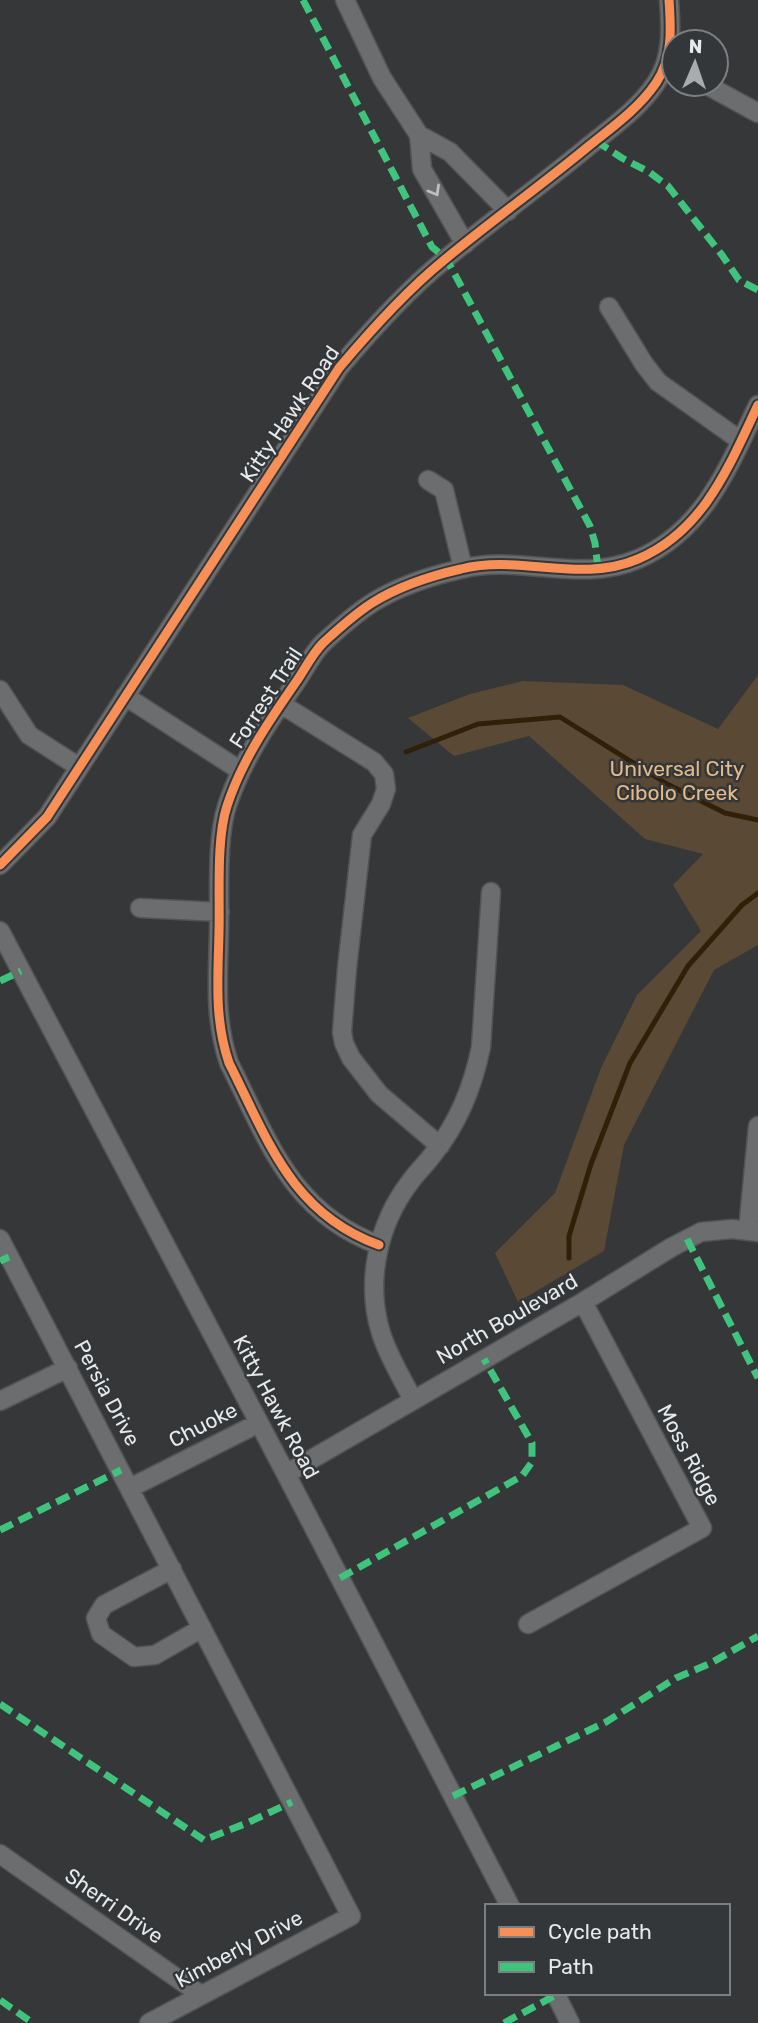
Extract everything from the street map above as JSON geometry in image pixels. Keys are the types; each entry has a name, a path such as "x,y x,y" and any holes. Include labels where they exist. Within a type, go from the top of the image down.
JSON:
{"street":[{"path":"345,0 382,78 419,135 422,169 465,244"},
{"name":"Kitty Hawk Road","path":"669,0 671,28"},
{"name":"Kitty Hawk Road","path":"0,865 47,817 339,368 372,329 442,262 627,115 660,78"},
{"path":"730,98 758,113"},
{"path":"419,135 450,152 508,211"},
{"path":"608,307 658,382 741,441"},
{"name":"Forrest Trail","path":"379,1245 331,1221 304,1197 282,1167 229,1063 219,1029 222,838 226,808 241,771 260,735 321,645 371,603 413,583 463,568 534,566 575,571 608,568 639,559 668,543 692,522 712,496 758,405"},
{"path":"428,480 444,490 463,568"},
{"path":"0,690 29,735 79,767"},
{"path":"125,696 241,771"},
{"path":"281,704 374,762 384,774 384,797 362,835 342,1032 351,1058 379,1094 440,1146"},
{"path":"413,1400 386,1348 376,1317 373,1284 379,1245 392,1211 409,1183 440,1146 460,1114 476,1070 481,1048 491,892"},
{"path":"140,908 220,912"},
{"name":"Kitty Hawk Road","path":"0,931 509,1904"},
{"path":"753,1231 758,1126"},
{"name":"North Boulevard","path":"286,1474 583,1303 672,1247 701,1233 732,1229 753,1231"},
{"name":"Persia Drive","path":"0,1239 351,1916"},
{"name":"Moss Ridge","path":"528,1624 702,1528 583,1303"},
{"path":"0,1401 68,1368"},
{"name":"Chuoke","path":"130,1488 259,1423"},
{"path":"172,1569 104,1605 96,1618 101,1634 134,1657 155,1655 202,1628"},
{"name":"Sherri Drive","path":"0,1854 201,1995"},
{"name":"Kimberly Drive","path":"149,2023 351,1916"},
{"path":"556,1995 570,2023"}],"green space":[{"name":"Universal City Cibolo Creek","path":"758,675 758,945 714,970 624,1145 604,1251 518,1302 495,1253 555,1193 601,1068 637,995 701,931 673,885 703,854 645,839 529,736 454,756 408,718 470,694 523,681 623,685 718,729"}],"waterway":[{"path":"406,752 478,724 560,717 667,784 725,813 758,820"},
{"path":"569,1258 569,1236 591,1164 630,1063 688,966 742,905 758,893"}],"marked path":[{"path":"303,0 432,247 446,258 590,526 598,569"},
{"path":"596,141 668,186 739,280 758,290"},
{"path":"0,981 21,971"},
{"path":"687,1239 758,1378"},
{"path":"0,1261 9,1257"},
{"path":"340,1578 522,1476 532,1462 532,1443 484,1359"},
{"path":"0,1530 121,1470"},
{"path":"453,1796 606,1722 676,1678 711,1663 758,1636"},
{"path":"0,1704 204,1840 292,1802"},
{"path":"504,2023 556,1995"},
{"path":"0,2000 33,2023"}],"cycle path":[{"path":"0,865 47,817 339,368 415,285 617,124 656,83 668,53 669,0"},
{"path":"379,1245 349,1231 324,1214 303,1194 270,1146 229,1063 224,1047 218,998 220,851 227,806 240,773 266,726 315,652 366,607 426,578 483,565 594,569 638,559 681,532 697,514 725,473 758,405"}]}
